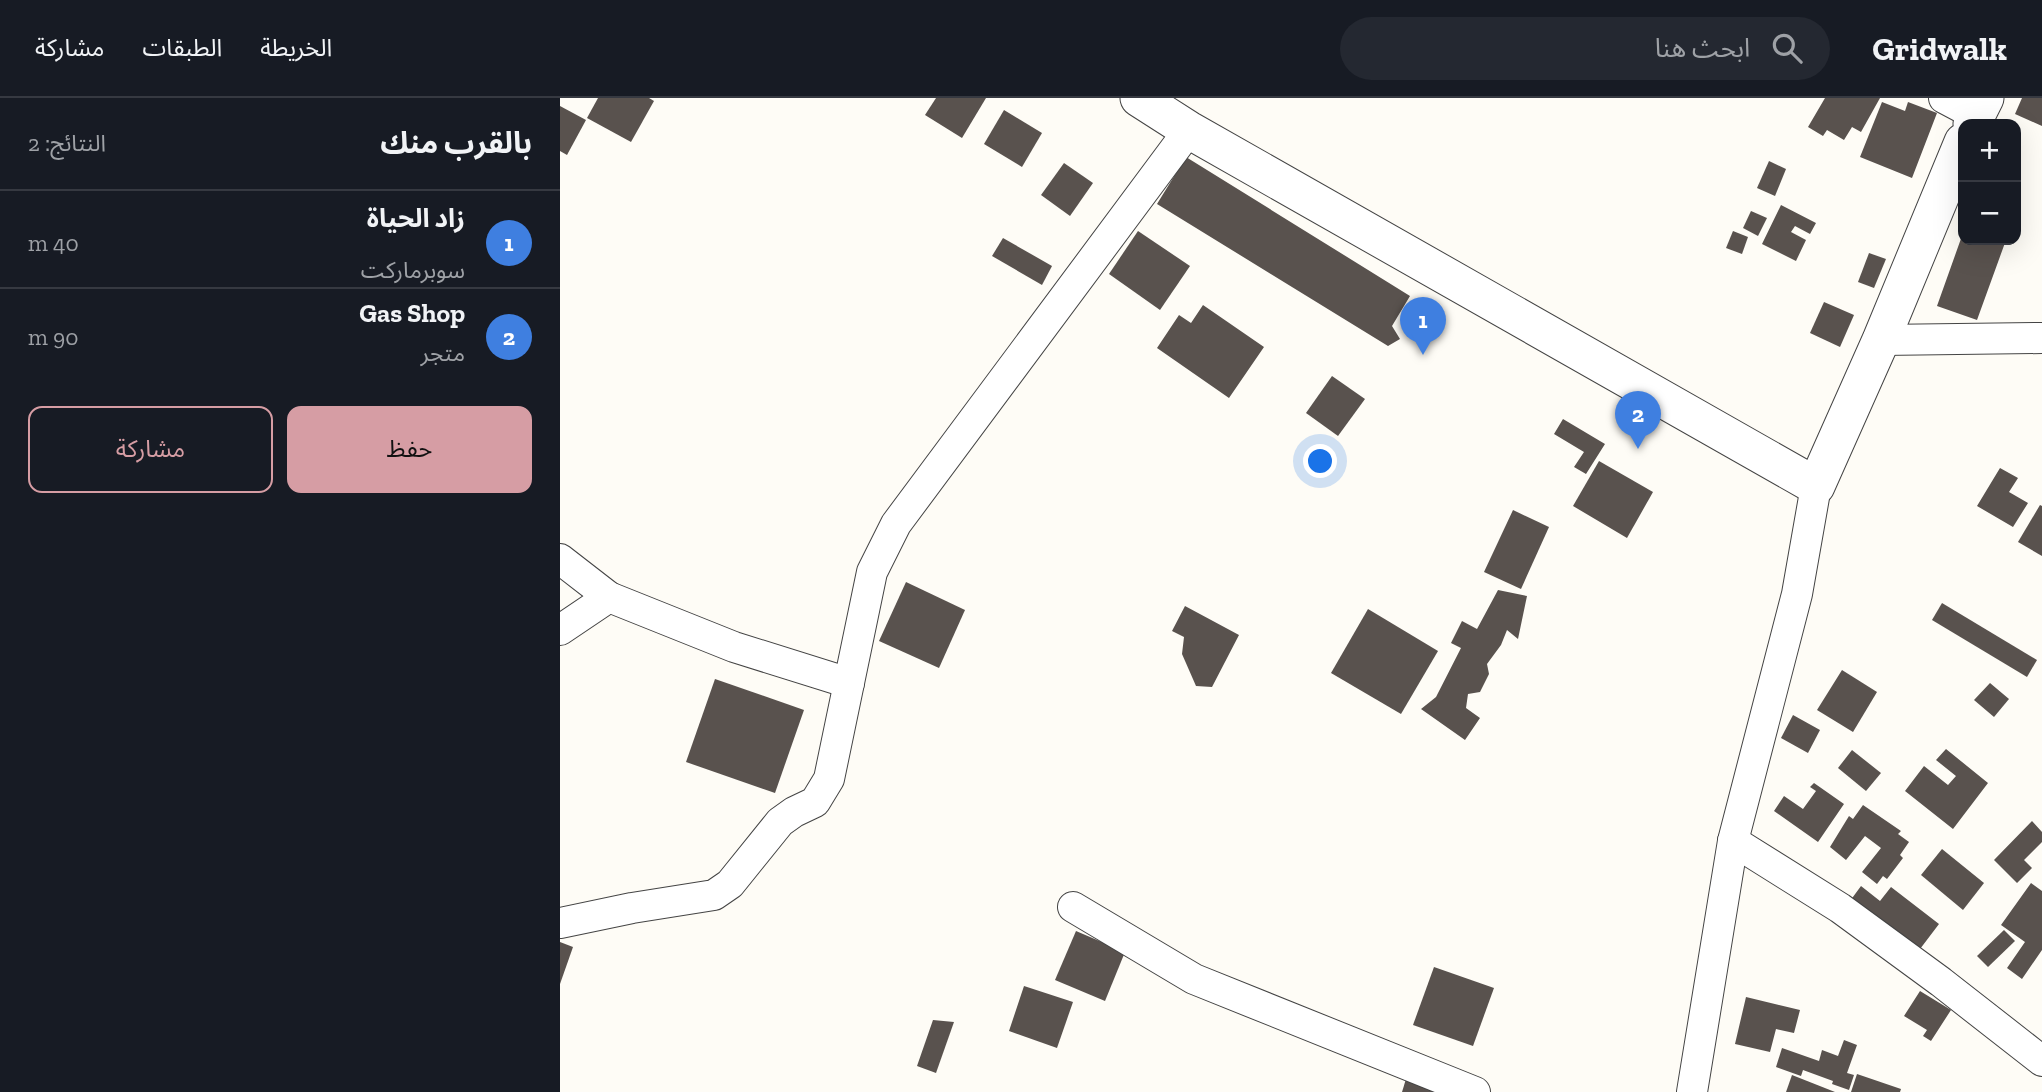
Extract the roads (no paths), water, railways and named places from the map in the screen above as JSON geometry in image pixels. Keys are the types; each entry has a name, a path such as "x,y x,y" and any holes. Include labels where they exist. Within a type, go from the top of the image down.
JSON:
{"street":[{"path":"1139,98 1189,130 1816,486"},
{"path":"1944,98 1973,119"},
{"path":"560,923 714,895 730,884 780,822 815,802 829,779 872,572 897,524 1189,130"},
{"path":"1692,1092 1733,841 1797,594 1816,486 1958,158"},
{"path":"1881,340 2042,338"},
{"path":"560,559 609,597 734,647 849,683"},
{"path":"560,630 609,597"},
{"path":"1733,841 1840,908 2042,1061"},
{"path":"1073,907 1194,979 1475,1092"}],"place":[{"name":"زاد الحياة","path":"1423,355"},
{"name":"Gas Shop","path":"1638,449"}]}
